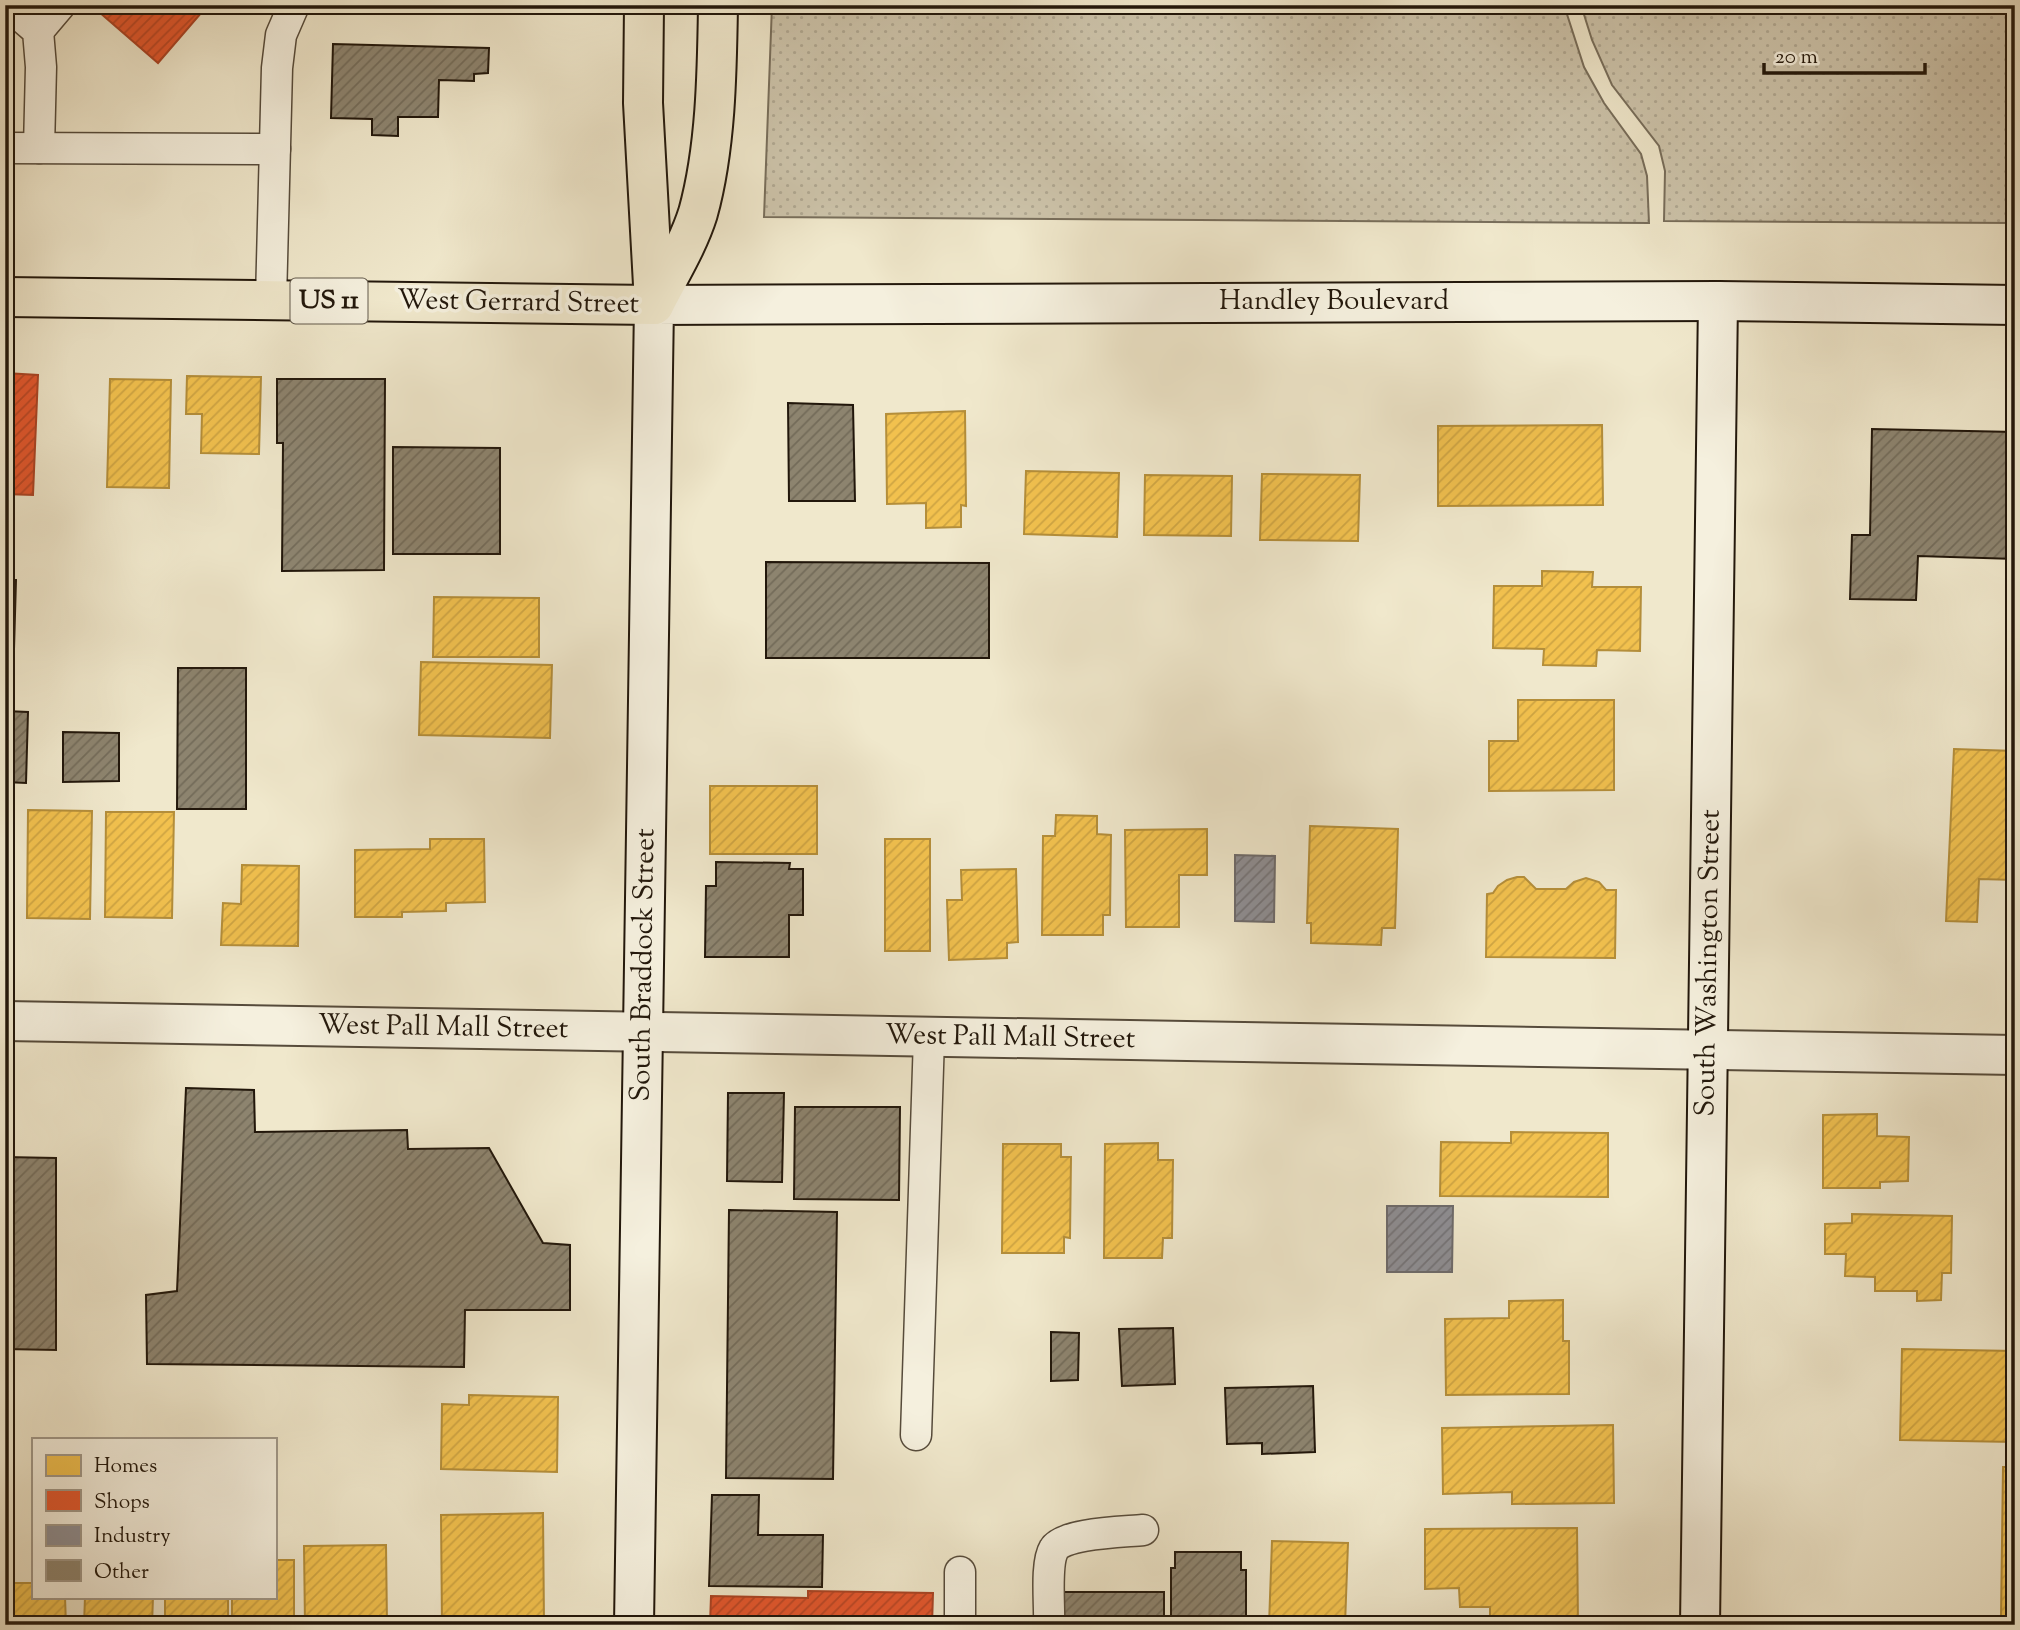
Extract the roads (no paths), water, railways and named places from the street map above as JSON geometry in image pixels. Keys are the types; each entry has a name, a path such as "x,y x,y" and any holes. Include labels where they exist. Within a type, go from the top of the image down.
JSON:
{"main road":[{"name":"South Braddock Street","path":"644,5 643,103 654,305"},
{"name":"South Braddock Street","path":"654,305 698,213 710,153 718,5"},
{"name":"West Gerrard Street","path":"5,297 654,305"}],"street":[{"name":"Handley Boulevard","path":"654,305 1718,302 2015,305"},
{"name":"South Washington Street","path":"1700,1625 1718,302"},
{"name":"South Braddock Street","path":"634,1625 654,305"},
{"name":"West Pall Mall Street","path":"5,1021 2015,1055"}],"lane":[{"path":"8,5 38,31 41,67 38,148"},
{"path":"38,31 60,5"},
{"path":"271,300 277,68 281,35 294,5"},
{"path":"5,148 275,149"},
{"path":"916,1435 929,1037"},
{"path":"1049,1625 1052,1552 1058,1544 1094,1535 1143,1530"},
{"path":"960,1573 960,1625"}]}
